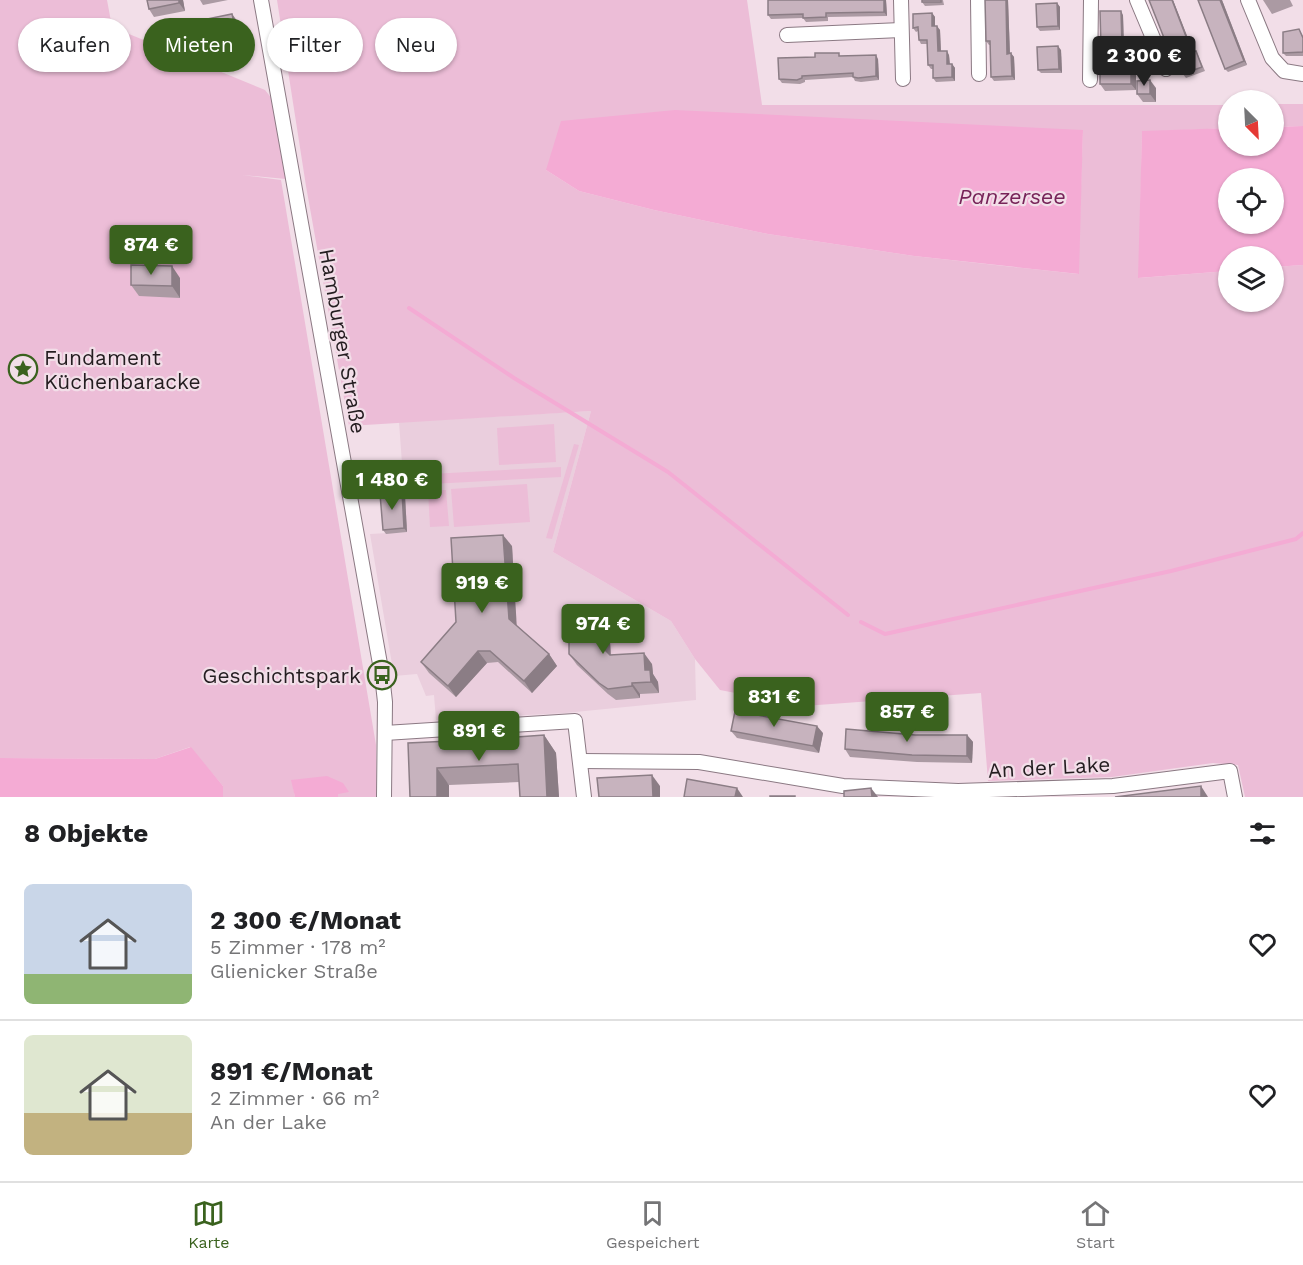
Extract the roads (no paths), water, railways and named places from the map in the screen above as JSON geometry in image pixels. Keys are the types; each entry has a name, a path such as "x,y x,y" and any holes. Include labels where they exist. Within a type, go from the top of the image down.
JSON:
{"street":[{"name":"Hamburger Straße","path":"261,0 372,615 385,702 384,797"},
{"path":"901,0 903,79"},
{"path":"978,0 980,74"},
{"path":"1090,80 1091,0"},
{"path":"1137,0 1166,69"},
{"path":"1248,0 1272,58 1284,71 1303,74"},
{"path":"787,35 901,30"},
{"path":"385,733 575,721 584,797"},
{"name":"An der Lake","path":"581,761 699,762 843,791 981,791 1113,786 1230,771 1235,797"}],"water":[{"name":"Panzersee","path":"675,110 1083,130 1079,274 914,256 768,234 654,210 579,191 546,170 561,121"},
{"path":"1303,126 1303,265 1284,266 1284,246 1218,246 1218,272 1138,278 1142,131 1218,128 1218,156 1284,156 1284,127"},
{"path":"191,747 223,786 223,797 0,797 0,758 155,759"},
{"path":"327,776 343,783 349,792 338,794 338,797 295,797 291,780"}],"waterway":[{"path":"409,308 514,378 668,472 848,615"},
{"path":"861,622 885,634 1171,571 1296,539 1303,533"}],"place":[{"name":"Fundament Küchenbaracke","path":"23,369"},
{"name":"Geschichtspark","path":"382,675"}]}
